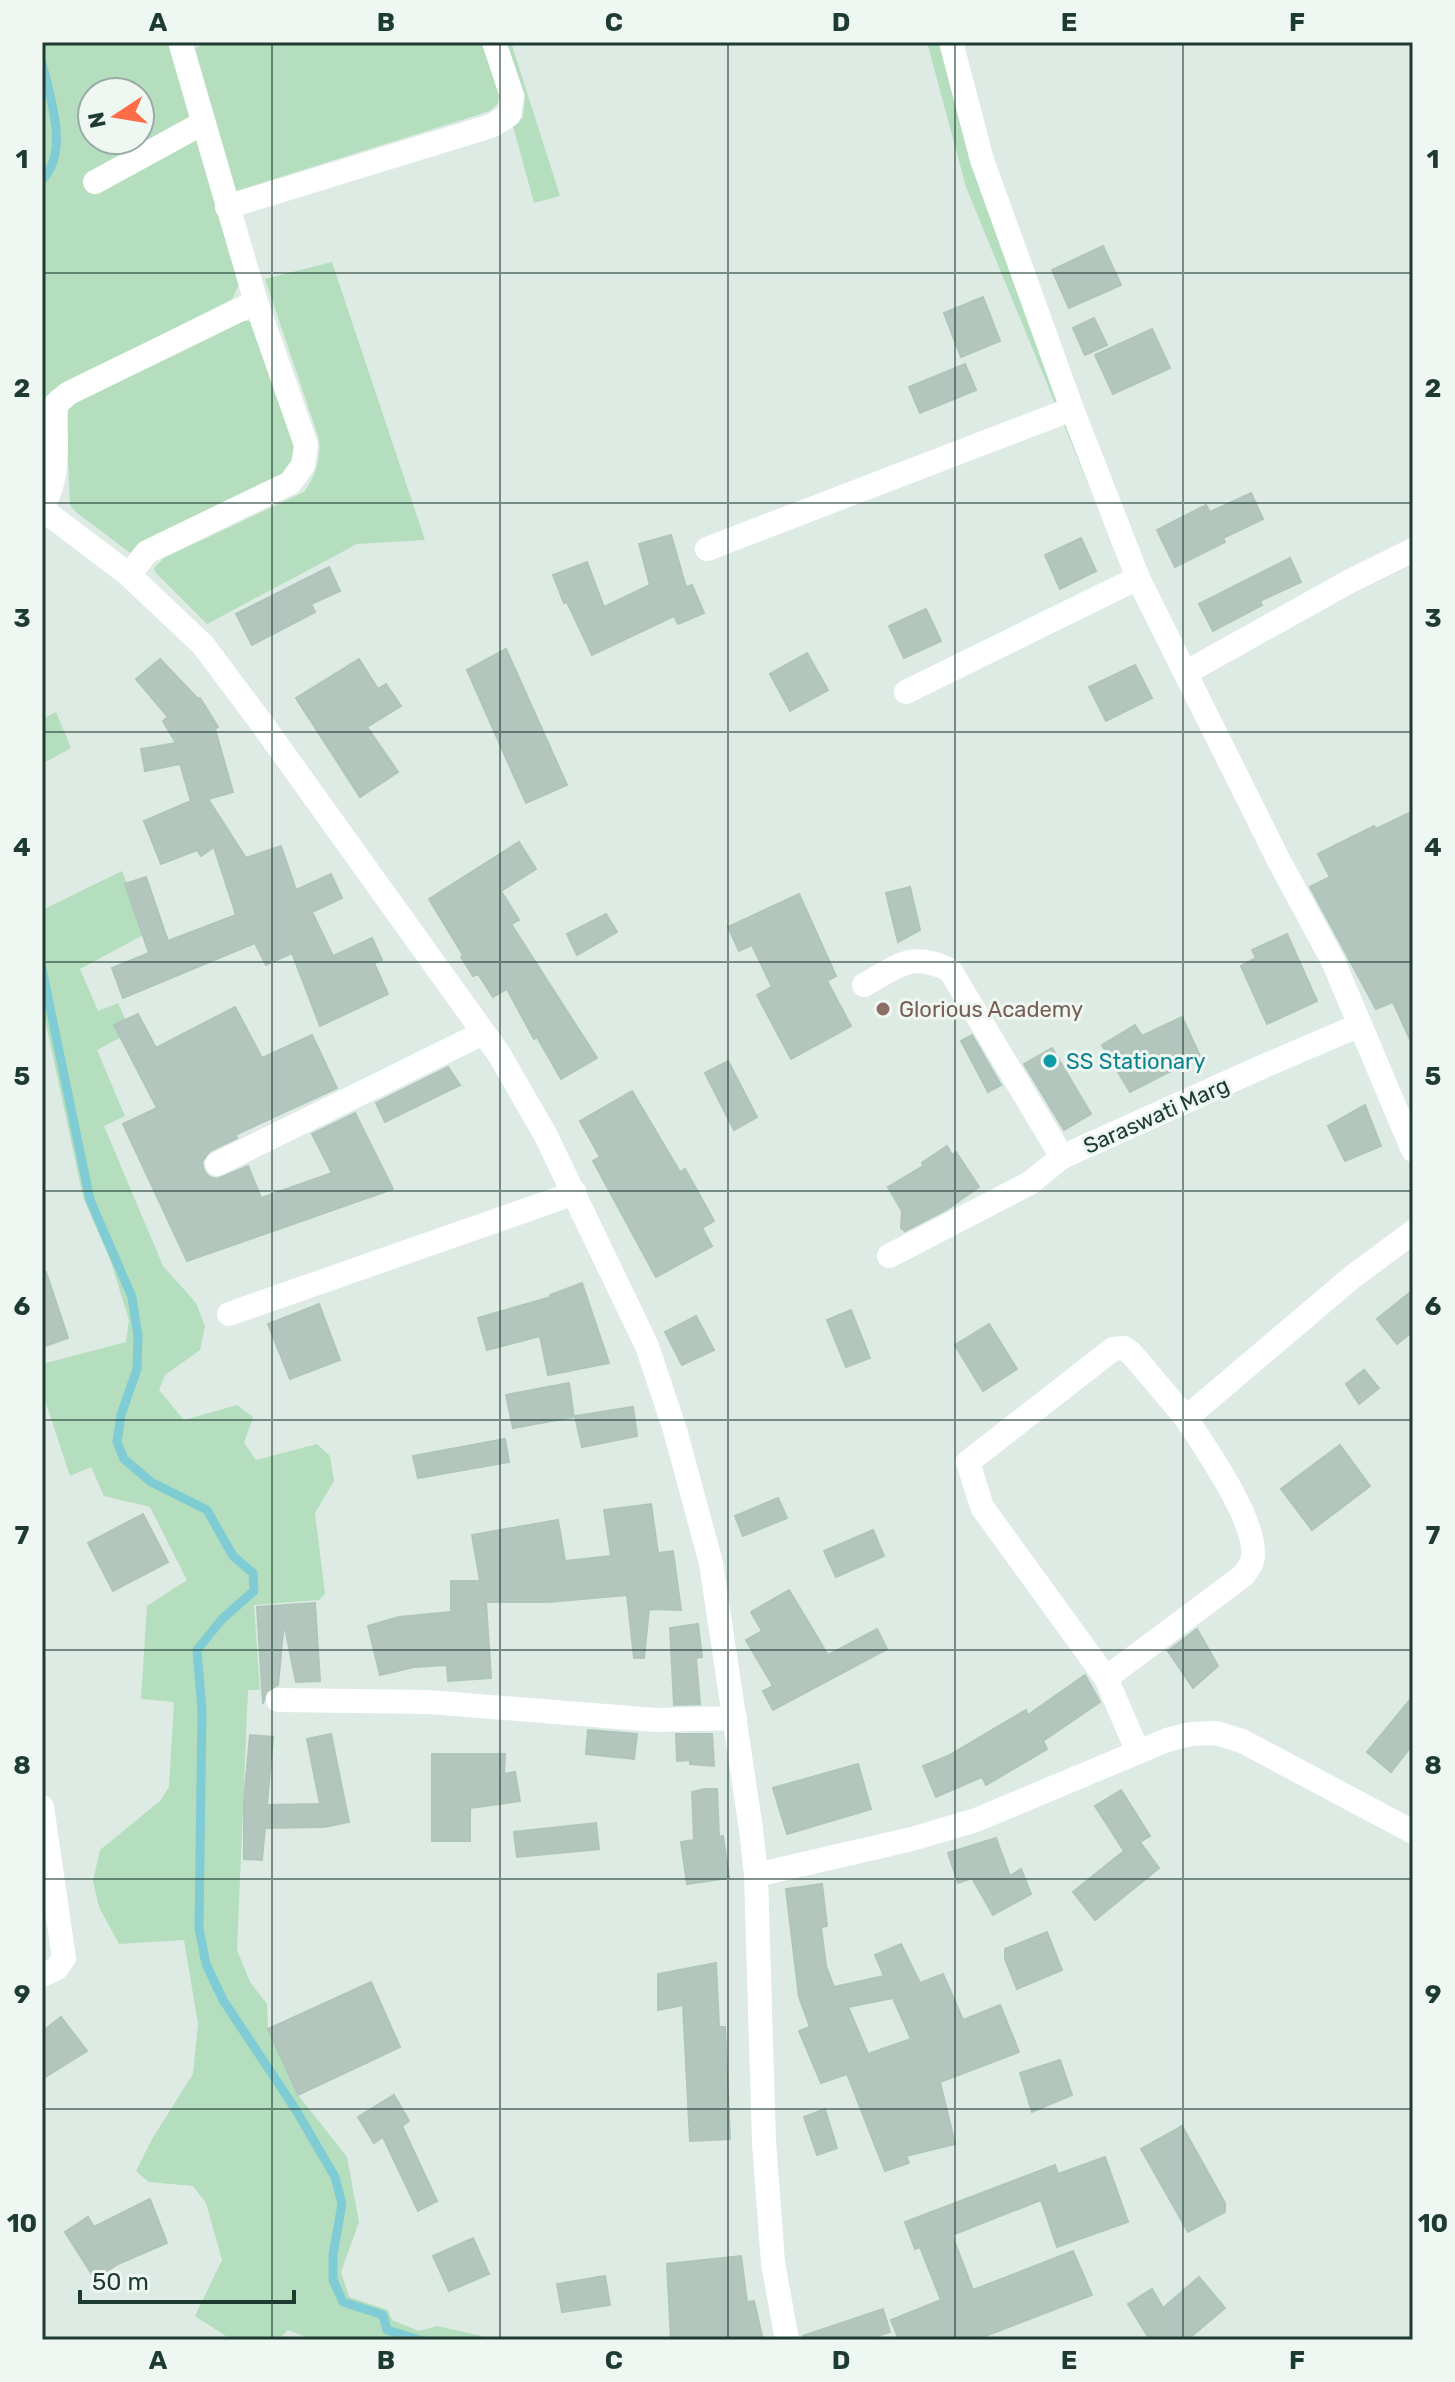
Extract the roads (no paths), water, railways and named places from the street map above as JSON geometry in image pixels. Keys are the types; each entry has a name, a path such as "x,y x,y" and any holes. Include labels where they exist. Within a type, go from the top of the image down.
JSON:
{"street":[{"path":"227,207 491,126 509,115 512,96 494,42"},
{"path":"951,42 982,160 1072,409 1138,578 1279,861 1333,961 1413,1150"},
{"path":"129,575 147,552 290,483 303,465 306,445 256,302 182,43"},
{"path":"95,182 203,123"},
{"path":"256,302 69,393 56,404 57,466 51,492 42,508 129,575 203,645 499,1054 575,1193 647,1346 675,1430 711,1563 735,1718 756,1875 765,2157 773,2263 787,2340"},
{"path":"707,549 1072,409"},
{"path":"1187,672 1350,581 1413,550"},
{"path":"906,692 1138,578"},
{"name":"Saraswati Marg","path":"864,985 907,961 930,960 950,970 1062,1157 1360,1025"},
{"path":"217,1164 483,1033"},
{"path":"889,1256 1030,1183 1062,1157"},
{"path":"229,1314 575,1193"},
{"path":"1186,1418 1351,1278 1413,1232"},
{"path":"1106,1678 1244,1575 1252,1563 1251,1540 1234,1493 1186,1418 1124,1348 1113,1349 968,1462 982,1507 1106,1678 1138,1752"},
{"path":"278,1700 429,1702 656,1720 735,1718"},
{"path":"756,1875 912,1839 976,1820 1138,1752 1191,1734 1216,1733 1242,1741 1413,1832"},
{"path":"42,1807 64,1958 56,1969 42,1975"}],"waterway":[{"path":"42,63 56,124 55,154 42,180"},
{"path":"42,969 90,1200 132,1297 138,1336 137,1369 121,1415 117,1442 124,1459 151,1482 207,1510 233,1556 253,1573 254,1591 222,1619 197,1650 202,1711 199,1928 206,1964 223,2000 296,2110 335,2177 342,2204 333,2255 333,2280 343,2302 383,2315 387,2330 420,2340"}],"place":[{"name":"Glorious Academy","path":"883,1009"},
{"name":"SS Stationary","path":"1050,1061"}]}
